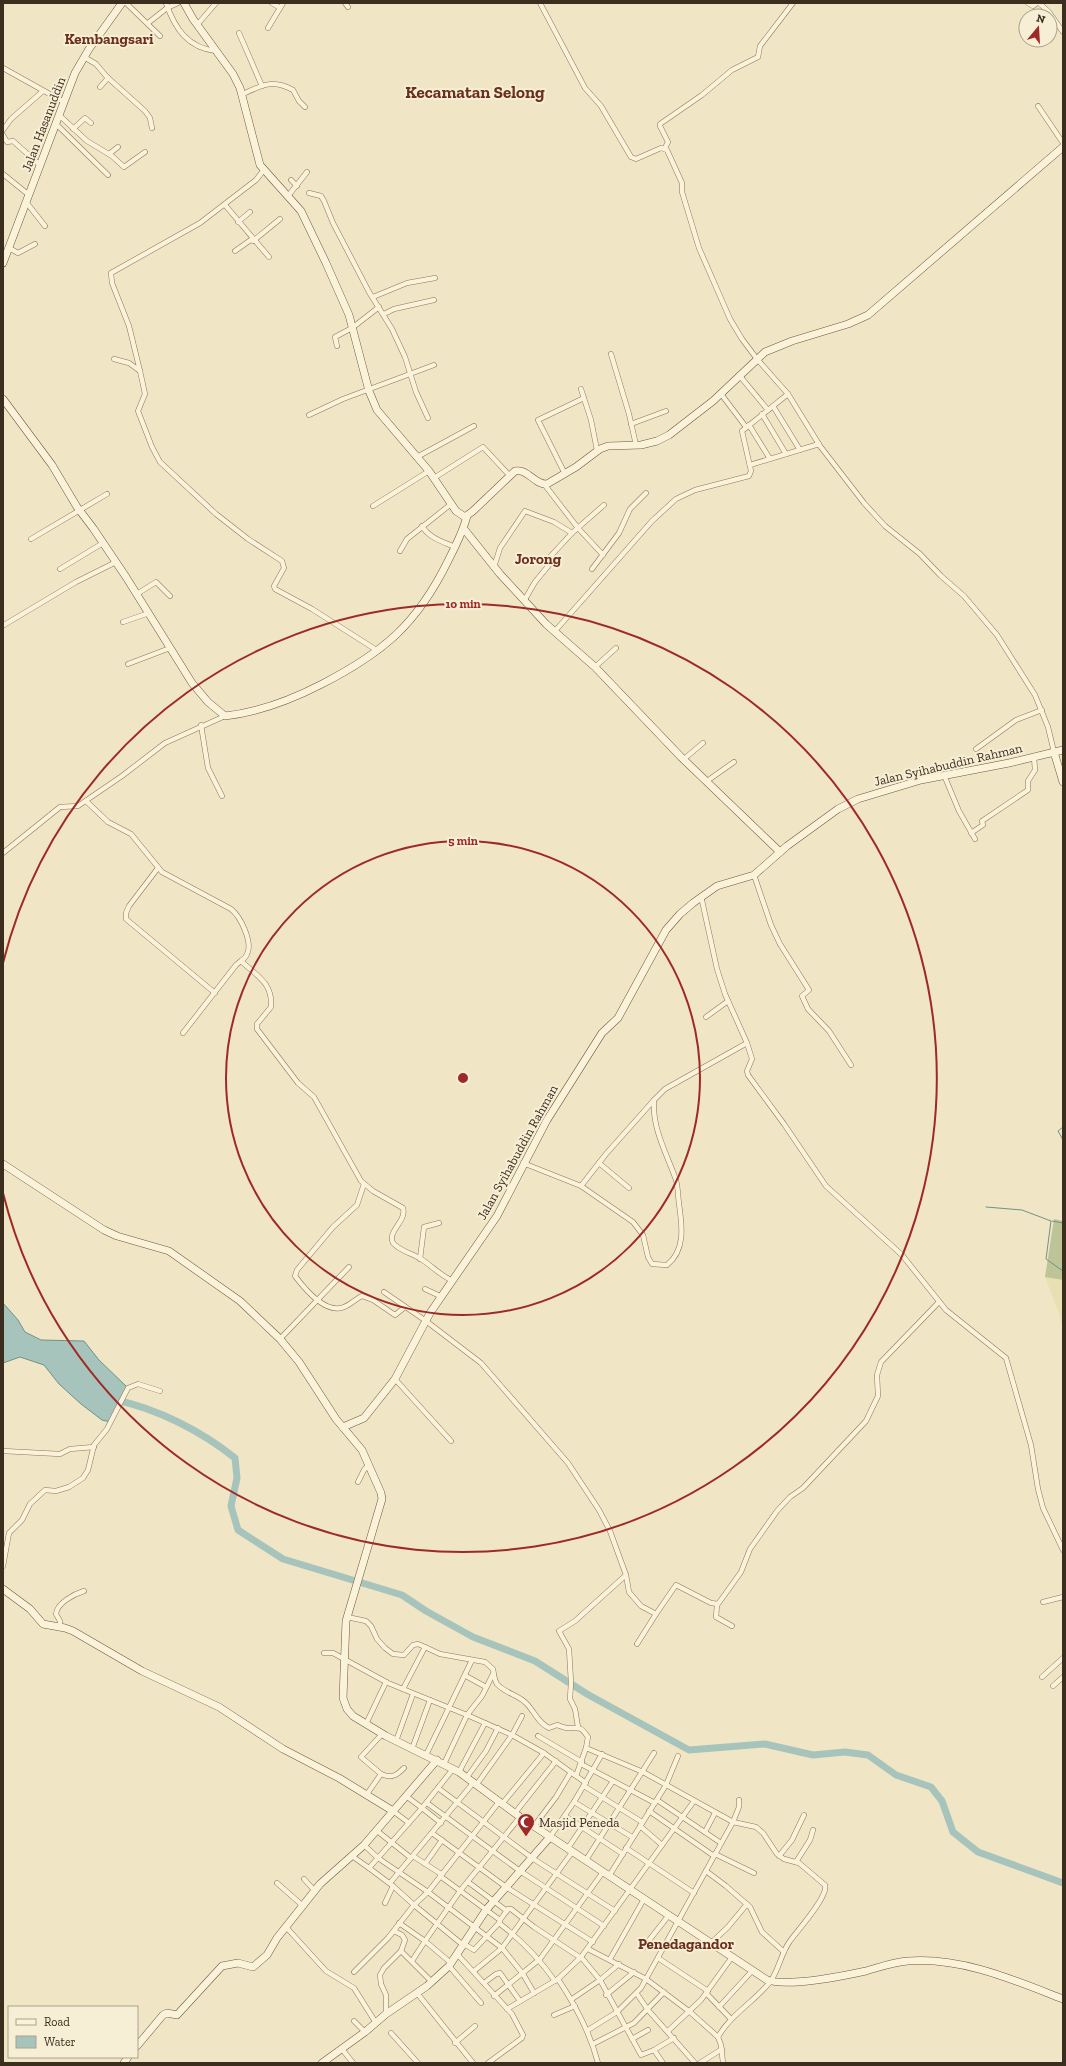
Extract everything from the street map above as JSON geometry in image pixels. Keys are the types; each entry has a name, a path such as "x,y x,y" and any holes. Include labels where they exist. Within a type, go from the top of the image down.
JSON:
{"street":[{"name":"Jalan Hasanuddin","path":"4,261 75,73 84,57 122,3"},
{"path":"126,3 160,36"},
{"path":"148,23 166,5 178,3"},
{"path":"184,3 197,25 233,74 243,94 257,157 263,171 288,196 303,215 345,304 368,390 380,414 429,471 461,516 467,516"},
{"path":"197,25 216,3"},
{"path":"272,3 280,8"},
{"path":"268,28 283,3"},
{"path":"540,3 585,88 601,106 631,157 639,158 665,148 668,142 660,124 702,95 732,70 758,57 760,46 793,3"},
{"path":"1028,3 1033,6 1038,3 1049,12 1063,32"},
{"path":"166,5 175,24 193,45 203,50 216,51"},
{"path":"239,33 262,86"},
{"path":"84,57 96,64 108,78 148,114 152,122 152,128"},
{"path":"3,68 64,102"},
{"path":"100,88 108,78"},
{"path":"243,94 271,83 287,86 293,90 299,101 305,107"},
{"path":"3,130 11,119 43,91"},
{"path":"1038,106 1063,143"},
{"path":"59,115 90,143 109,154 124,167 145,152"},
{"path":"73,129 85,118 91,123"},
{"path":"56,124 108,176"},
{"path":"3,135 7,142 13,141 40,164"},
{"path":"109,154 118,147"},
{"path":"544,484 565,474 597,450 608,446 636,445 657,441 669,435 699,413 739,375 772,348 848,324 876,309 1063,147"},
{"path":"665,148 682,183 682,192 692,227 721,300 742,339 757,359 788,394 818,444 864,503 885,526 920,554 941,576 964,596 986,620 1012,656 1028,682 1042,710 1063,782"},
{"path":"263,171 256,180 200,223 112,273 112,284 129,326 145,394 138,411 152,447 160,462 216,514 248,539 282,561 284,568 274,586 275,589 323,615 378,651"},
{"path":"288,196 307,172"},
{"path":"3,174 28,199 45,226"},
{"path":"291,180 297,186"},
{"path":"309,193 321,196 333,223 373,297 384,314 405,357 416,392 428,418"},
{"path":"225,205 253,240 269,257"},
{"path":"238,222 250,212"},
{"path":"235,251 253,240 280,219"},
{"path":"9,249 18,253 35,244"},
{"path":"373,297 407,283 435,278"},
{"path":"384,314 402,307 434,300"},
{"path":"337,346 334,337 352,328 379,307"},
{"path":"611,354 636,445"},
{"path":"114,358 129,363 140,371"},
{"path":"309,415 410,373 434,365"},
{"path":"739,375 768,410"},
{"path":"581,389 591,420 597,450"},
{"path":"720,394 747,426 770,459"},
{"path":"555,632 578,603 669,505 681,496 695,490 749,476 751,471 750,465 741,432 788,394"},
{"path":"565,474 538,420 584,398"},
{"path":"3,399 47,457 80,511 137,594 198,692 216,711 225,716"},
{"path":"773,406 800,450"},
{"path":"631,424 666,411"},
{"path":"762,414 786,454"},
{"path":"417,457 474,426"},
{"path":"750,465 818,444"},
{"path":"434,478 483,447 509,475"},
{"path":"3,852 56,810 62,806 76,807 86,801 165,743 201,725 225,716 283,703 348,670 378,651 397,636 430,596 464,529 467,516 514,471 520,470 544,484 578,528 603,555"},
{"path":"373,506 429,471"},
{"path":"592,569 619,533 630,509 646,493"},
{"path":"31,539 107,494"},
{"path":"400,551 407,539 451,504"},
{"path":"524,601 535,582 549,565 548,560 572,533 604,505"},
{"path":"494,567 500,548 525,511 549,520 572,533"},
{"path":"422,526 425,532 434,538 455,547"},
{"path":"464,529 494,567 524,601 555,632 595,667 684,759 780,852"},
{"path":"60,569 102,543"},
{"path":"4,625 76,582 116,562"},
{"path":"137,594 156,582 170,596"},
{"path":"123,622 149,613"},
{"path":"128,664 170,648"},
{"path":"595,667 616,648"},
{"path":"976,749 1016,720 1042,710"},
{"path":"201,725 208,768 222,796"},
{"path":"684,759 703,742"},
{"name":"Jalan Syihabuddin Rahman","path":"343,1427 364,1418 395,1379 426,1321 496,1216 546,1120 598,1039 607,1027 618,1018 666,930 701,896 717,886 745,880 754,875 780,852 852,802 881,791 944,775 1063,750"},
{"path":"971,833 983,824 982,821 1028,790 1028,781 1035,770 1034,757"},
{"path":"707,781 734,762"},
{"path":"944,775 959,811 975,839"},
{"path":"86,801 108,822 129,832 158,868 169,877 227,906 235,912 250,944 248,953 183,1033"},
{"path":"158,868 129,906 126,913 126,919 215,993"},
{"path":"754,875 771,925 780,944 809,990 809,992 802,996 805,1004 829,1031 851,1065"},
{"path":"701,896 717,969 728,1001 747,1043 752,1059 747,1071 748,1075 788,1128 822,1181 854,1213 902,1255 938,1303 1008,1360 1031,1445 1038,1489 1043,1508 1063,1550"},
{"path":"241,961 266,984 270,990 271,1007 257,1024 257,1029 298,1083 314,1097 353,1170 364,1184 380,1196 403,1208 404,1214 391,1240 398,1248 420,1259 453,1282"},
{"path":"706,1017 728,1001"},
{"path":"581,1186 599,1163 665,1089 747,1043"},
{"path":"523,1163 581,1186 637,1225 643,1235 647,1246 648,1257 652,1264 665,1266 671,1262 680,1246 682,1227 677,1184 658,1132 654,1100"},
{"path":"599,1163 629,1188"},
{"path":"3,1164 104,1230 117,1236 169,1251 240,1301 280,1339 307,1373 343,1427 356,1441 369,1464 382,1493 382,1499 347,1617 344,1702 349,1712 382,1734 456,1770 534,1826 678,1920 752,1971 771,1981 796,1982 864,1971 907,1961 938,1961 988,1972 1063,2000"},
{"path":"364,1184 357,1205 333,1227 295,1273 295,1276 309,1294 330,1307 338,1309 346,1307 361,1296 364,1296 396,1315 405,1307"},
{"path":"420,1259 424,1228 439,1223"},
{"path":"280,1339 349,1267"},
{"path":"426,1289 442,1297"},
{"path":"384,1292 426,1321 486,1368 574,1470 604,1518 617,1547 626,1575 628,1590 641,1606 656,1614"},
{"path":"732,1626 716,1617 717,1605 740,1572 750,1549 777,1511 790,1497 803,1488 866,1421 878,1396 877,1376 881,1362 938,1303"},
{"path":"395,1379 451,1441"},
{"path":"3,1566 9,1533 22,1520 30,1504 45,1490 56,1491 69,1487 83,1478 88,1470 94,1447 110,1422 128,1388 138,1384 160,1391"},
{"path":"3,1451 60,1454 70,1449 94,1447"},
{"path":"358,1482 369,1464"},
{"path":"576,1776 586,1748 588,1737 578,1727 576,1713 570,1695 571,1682 569,1649 559,1631 573,1622 626,1575"},
{"path":"637,1644 676,1585 717,1605"},
{"path":"3,1589 30,1609 43,1624 73,1631 142,1671 219,1707 283,1749 393,1810 409,1823"},
{"path":"60,1627 56,1614 59,1606 78,1593 84,1591"},
{"path":"1043,1602 1063,1597"},
{"path":"347,1617 366,1621 372,1626 380,1644 393,1654 404,1655 413,1645 418,1644 436,1653 489,1663 498,1685 527,1704 537,1720 550,1728 554,1725 569,1728 578,1727"},
{"path":"403,1690 425,1647"},
{"path":"324,1653 330,1652 346,1658 386,1682 498,1728 544,1753 571,1772 585,1785 620,1807 641,1824 662,1845"},
{"path":"1042,1677 1063,1658"},
{"path":"426,1755 448,1707 466,1676 472,1660"},
{"path":"444,1764 467,1715 494,1673"},
{"path":"466,1676 486,1687"},
{"path":"1053,1686 1063,1677"},
{"path":"366,1724 386,1682"},
{"path":"396,1741 413,1694"},
{"path":"412,1749 430,1700"},
{"path":"385,1904 392,1884 400,1872 432,1832 502,1752 522,1716"},
{"path":"369,1868 427,1803 438,1788 456,1770 485,1723"},
{"path":"467,1778 489,1746 498,1728"},
{"path":"382,1734 361,1758 381,1774 392,1777 397,1775 404,1768"},
{"path":"538,1736 581,1763 682,1816 721,1843"},
{"path":"586,1748 643,1772 733,1822 759,1830 779,1856 796,1862 824,1884 826,1888 811,1916 790,1941 771,1981 731,2019 718,2037"},
{"path":"354,1972 394,1931 414,1905 428,1892 484,1821 544,1753"},
{"path":"586,1860 654,1753"},
{"path":"322,2063 365,2032 386,2014 432,1982 450,1964 486,1910 550,1836 585,1785 602,1754"},
{"path":"494,1996 540,1959 588,1892 623,1854 632,1837 666,1786 678,1756"},
{"path":"138,2045 163,2015 167,2013 177,2015 222,1966 238,1963 254,1967 261,1962 267,1955 276,1938 315,1891 338,1867 364,1845 436,1760"},
{"path":"412,1962 460,1891 505,1836 556,1761"},
{"path":"534,1826 556,1797 571,1772"},
{"path":"366,1794 381,1774"},
{"path":"474,1971 502,1948 514,1934 557,1872 571,1850 582,1828 613,1780"},
{"path":"438,1788 505,1836 532,1858 557,1872 615,1911"},
{"path":"406,1796 441,1823"},
{"path":"588,2030 617,2012 637,1994 733,1822 739,1806 739,1800"},
{"path":"508,2009 556,1980 581,1957 650,1864 673,1828 694,1801"},
{"path":"574,1802 632,1837"},
{"path":"427,1803 520,1871 604,1926"},
{"path":"650,1811 714,1855 754,1873"},
{"path":"706,1832 715,1812"},
{"path":"779,1856 792,1840 804,1815"},
{"path":"564,1816 623,1854"},
{"path":"376,1830 412,1857 425,1864 486,1910 540,1959 572,1999 588,2030 598,2063"},
{"path":"796,1862 810,1840 813,1830"},
{"path":"432,1832 506,1887 593,1942"},
{"path":"425,1864 442,1840"},
{"path":"364,1845 378,1858 428,1892 502,1948 523,1974 534,1993"},
{"path":"626,1848 694,1893"},
{"path":"352,1856 392,1884 437,1924 463,1944 474,1950 500,1922 507,1911 511,1909 554,1941 581,1957 600,1980 606,1995 642,2056 674,2038"},
{"path":"706,1871 753,1910 762,1932 784,1952"},
{"path":"304,1878 315,1891"},
{"path":"468,1882 507,1911"},
{"path":"277,1883 304,1906"},
{"path":"610,1959 644,1899"},
{"path":"711,1943 747,1904"},
{"path":"643,1948 669,1915"},
{"path":"399,1923 425,1941 450,1964 481,2003"},
{"path":"286,1927 326,1971 354,1988 376,2023"},
{"path":"386,2014 386,1995 381,1984 380,1975 384,1968 401,1951 404,1938 394,1931"},
{"path":"588,1949 610,1959 646,1979 690,2012 718,2037 724,2063"},
{"path":"401,1951 432,1982"},
{"path":"457,1954 474,1971 494,1996 508,2009 516,2021 523,2037 488,2063"},
{"path":"668,2031 690,2012 707,1992 732,1957"},
{"path":"658,1958 707,1992 731,2019"},
{"path":"572,1999 600,1980 619,1964"},
{"path":"719,2007 752,1971"},
{"path":"606,1995 634,1972"},
{"path":"484,1983 499,1973 509,1984 520,2001"},
{"path":"417,1992 455,2043 473,2063"},
{"path":"593,2044 626,2028 648,2010 664,1992"},
{"path":"637,1994 648,2010 695,2063"},
{"path":"554,2015 575,2006"},
{"path":"354,2021 365,2032"},
{"path":"455,2043 476,2026"},
{"path":"632,2039 648,2030"},
{"path":"391,2033 418,2063"},
{"path":"342,2049 353,2063"},
{"path":"700,2063 722,2049"},
{"path":"654,2050 663,2063"}],"shaded area":[{"path":"1045,1277 1063,1280 1063,1329 1059,1313"}],"green space":[{"path":"1054,1219 1063,1221 1063,1280 1045,1277"}],"water":[{"path":"3,1303 18,1320 25,1332 41,1340 84,1341 99,1360 128,1388 110,1422 102,1420 81,1404 59,1384 44,1365 20,1357 3,1363"}],"waterway":[{"path":"1063,1127 1058,1131 1063,1140"},
{"path":"986,1207 1022,1210 1051,1221 1046,1259 1063,1271"},
{"path":"1052,1221 1063,1223"},
{"path":"116,1400 148,1409 178,1422 208,1439 235,1458 237,1478 231,1506 238,1530 283,1559 402,1595 426,1611 473,1637 535,1661 587,1694 689,1750 765,1744 813,1755 845,1752 868,1755 896,1775 931,1787 942,1801 953,1832 978,1852 1063,1883"}],"place":[{"name":"Masjid Peneda","path":"526,1837"}],"district":[{"name":"Kembangsari","path":"109,39"},
{"name":"Kecamatan Selong","path":"475,92"},
{"name":"Jorong","path":"538,559"},
{"name":"Penedagandor","path":"686,1944"}]}
